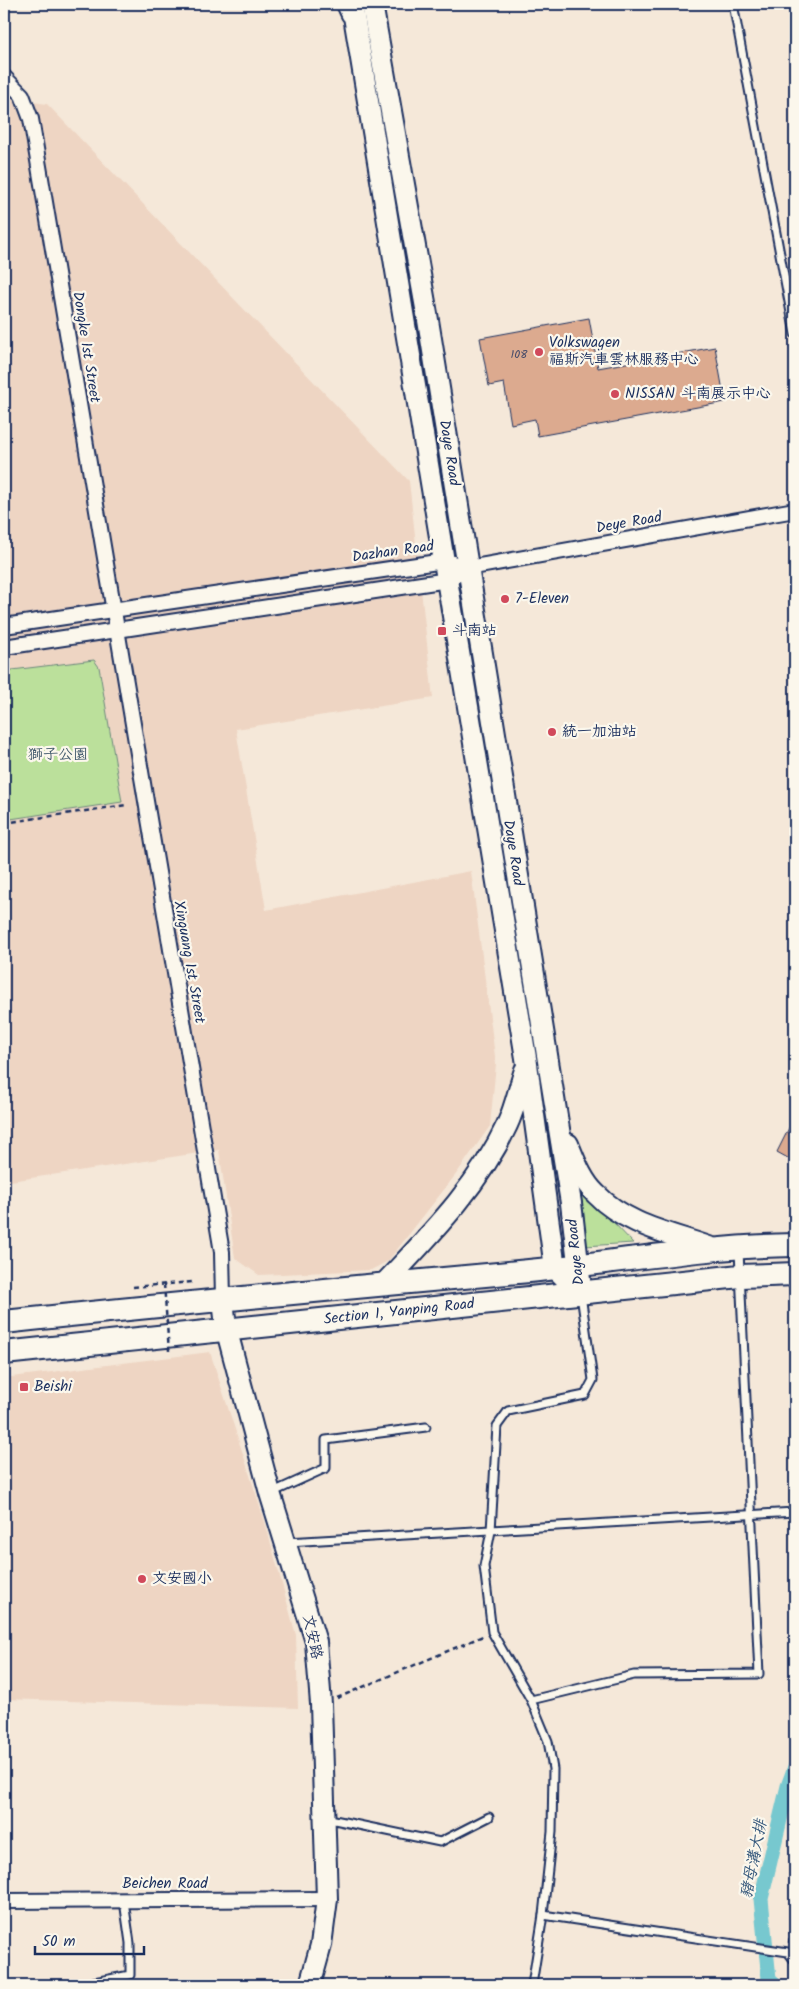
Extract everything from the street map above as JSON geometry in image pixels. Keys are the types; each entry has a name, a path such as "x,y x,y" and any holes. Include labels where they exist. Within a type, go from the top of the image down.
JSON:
{"main road":[{"name":"Daye Road","path":"352,4 471,719 555,1116 571,1203 580,1292"},
{"name":"Daye Road","path":"373,9 427,314 491,715 519,952 527,1064 555,1268 580,1292"},
{"path":"405,317 427,314"},
{"path":"471,719 491,715"},
{"path":"384,1284 446,1218 478,1177 508,1124 527,1064"},
{"path":"555,1116 581,1174 595,1193 616,1212 650,1229 728,1249"},
{"name":"Section 1, Yanping Road","path":"4,1322 223,1299 555,1268 728,1249 795,1245"},
{"name":"Section 1, Yanping Road","path":"4,1353 180,1335 226,1328 383,1314 740,1276 795,1274"},
{"name":"文安路","path":"223,1299 226,1328 270,1493 316,1642 322,1704 326,1899 321,1945 310,1985"}],"street":[{"name":"Dongke 1st Street","path":"4,77 22,96 32,119 116,631"},
{"name":"Deye Road","path":"468,568 795,510"},
{"name":"Dazhan Road","path":"4,626 444,561 468,568"},
{"path":"4,647 448,580 468,568"},
{"name":"Xinguang 1st Street","path":"116,631 222,1252 223,1299"},
{"name":"Beichen Road","path":"4,1901 326,1899"}],"lane":[{"path":"340,4 359,49"},
{"path":"733,4 795,334"},
{"path":"531,1700 634,1676 759,1674 740,1276 728,1249"},
{"path":"532,1985 543,1915 552,1832 553,1769 548,1741 531,1700 492,1632 484,1566 491,1531 497,1426 508,1411 585,1395 593,1380 580,1292"},
{"path":"270,1493 326,1468 326,1440 426,1427"},
{"path":"285,1542 795,1512"},
{"path":"325,1818 440,1842 489,1817"},
{"path":"84,1984 130,1975 130,1943 124,1901"},
{"path":"543,1915 788,1952 795,1961"}],"path":[{"path":"4,823 126,805"},
{"path":"133,1287 192,1282"},
{"path":"164,1284 168,1351"},
{"path":"322,1704 492,1632"},
{"path":"788,1952 795,1898"}],"shaded area":[{"path":"4,91 12,99 47,104 409,481 433,698 236,729 266,910 471,871 496,1064 490,1126 457,1173 388,1261 371,1270 259,1275 235,1258 219,1150 4,1182"},
{"name":"文安國小","path":"210,1352 265,1522 296,1635 298,1708 4,1699 4,1378"}],"green space":[{"name":"獅子公園","path":"94,660 99,667 122,802 4,820 4,671"},
{"path":"577,1184 633,1243 585,1246"}],"building":[{"name":"NISSAN 斗南展示中心","path":"589,318 598,368 715,347 725,402 538,436 535,419 511,424 504,383 489,386 480,338"},
{"path":"795,1116 795,1162 777,1152"}],"waterway":[{"name":"豬母溝大排","path":"776,1985 769,1979 761,1899 788,1786 795,1767"}],"place":[{"name":"Volkswagen 福斯汽車雲林服務中心","path":"539,352"},
{"name":"NISSAN 斗南展示中心","path":"615,394"},
{"name":"7-Eleven","path":"505,599"},
{"name":"斗南站","path":"442,631"},
{"name":"統一加油站","path":"552,732"},
{"name":"Beishi","path":"24,1387"},
{"name":"文安國小","path":"142,1579"}]}
